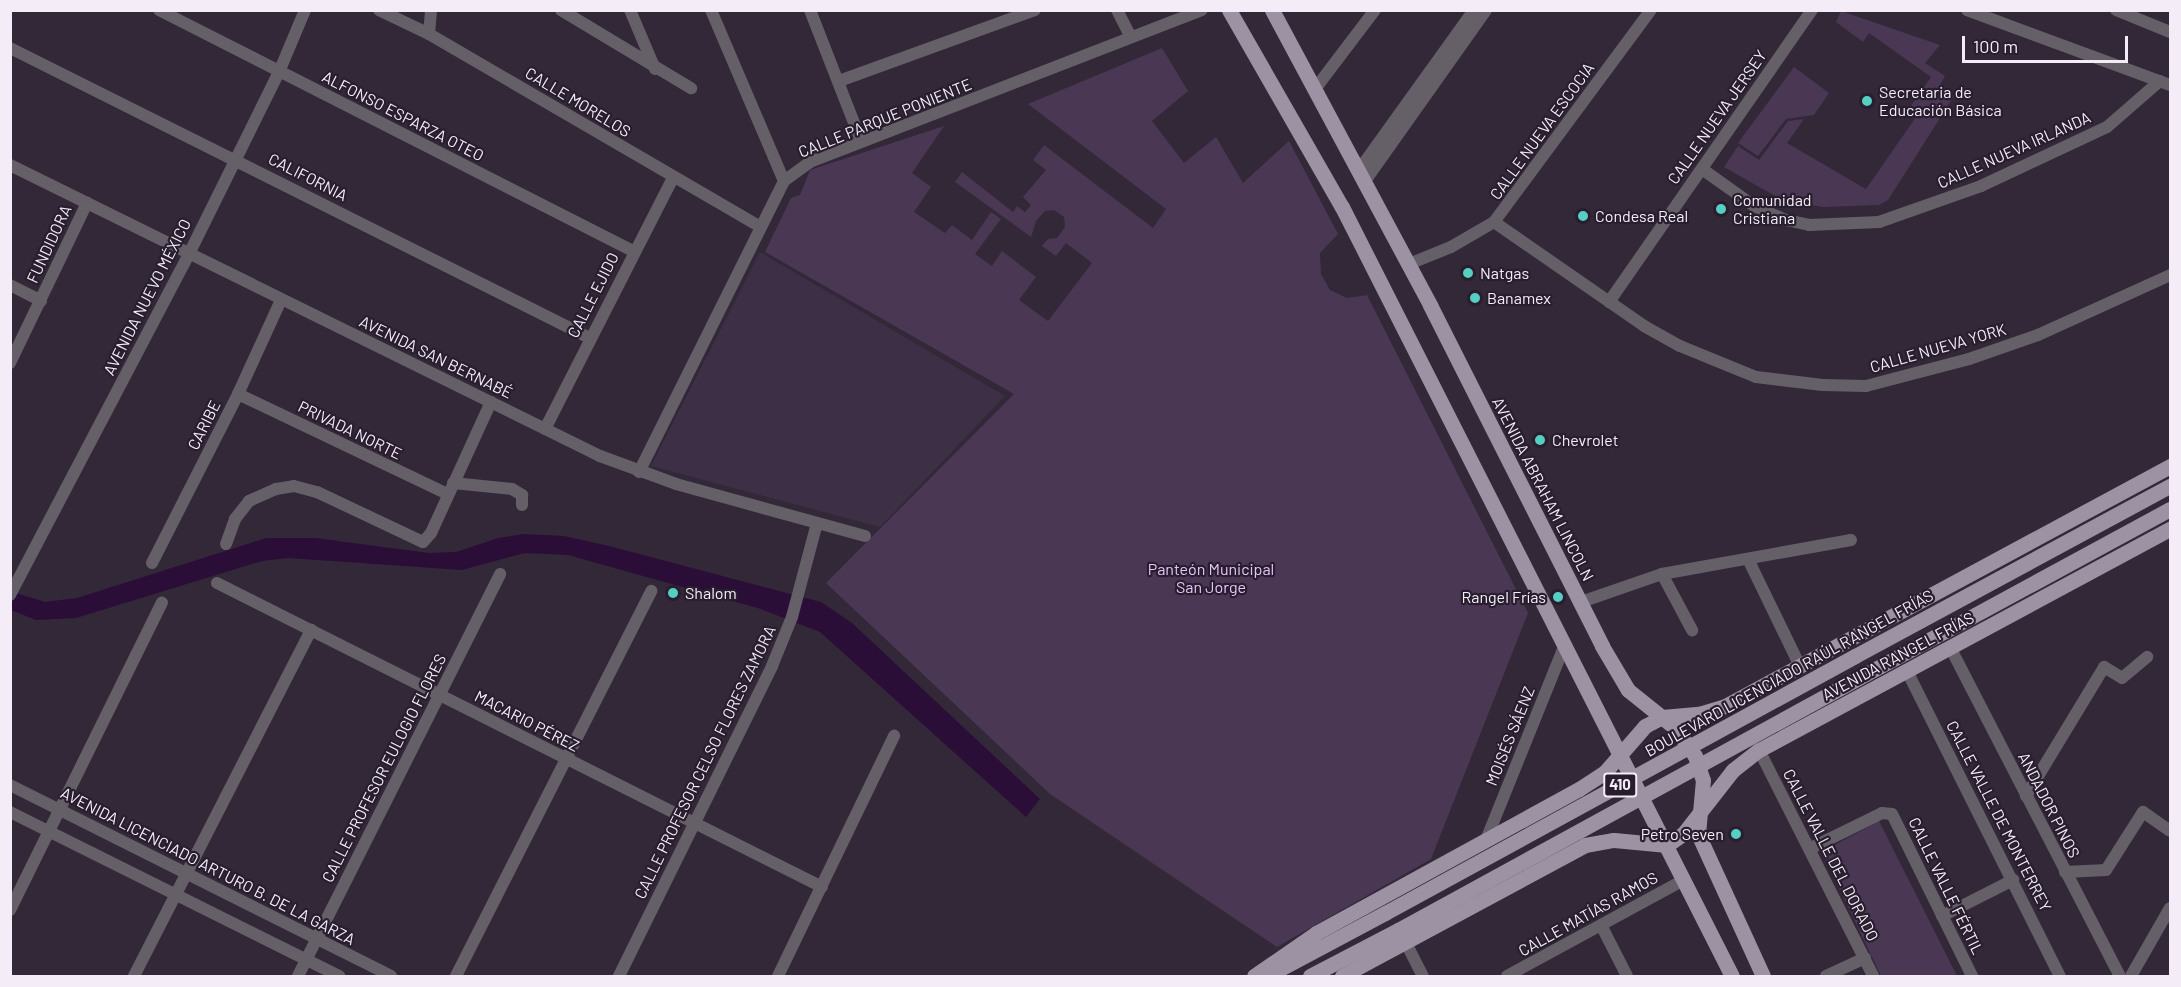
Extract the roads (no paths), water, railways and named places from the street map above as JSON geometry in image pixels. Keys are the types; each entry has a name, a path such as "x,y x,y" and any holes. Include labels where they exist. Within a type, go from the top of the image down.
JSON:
{"main road":[{"path":"1229,10 1342,207 1622,754 1732,976"},
{"name":"AVENIDA ABRAHAM LINCOLN","path":"1272,10 1409,264 1628,690 1682,735 1695,756 1703,780 1698,834 1763,976"},
{"path":"1254,976 1316,933 1579,789 1622,754 1645,726 1662,717 1713,711 2170,466"},
{"name":"BOULEVARD LICENCIADO RAÚL RANGEL FRÍAS","path":"1267,976 2170,486"},
{"name":"410","path":"1310,976 1402,937 1866,674 2170,509"},
{"path":"1982,589 2085,511"},
{"name":"AVENIDA RANGEL FRÍAS","path":"1667,845 1700,814 1733,770 1764,747 2103,568 2170,530"},
{"path":"1996,604 2103,568"},
{"path":"1778,677 1769,702 1777,719 1783,723 1808,724"},
{"path":"1746,694 1758,702 1774,725 1764,747"},
{"path":"1492,837 1509,837 1524,850 1529,868 1526,878"},
{"path":"1492,837 1486,854 1494,869 1512,885"},
{"path":"1342,976 1402,937 1526,878 1585,845 1614,840 1667,845"}],"street":[{"name":"ALFONSO ESPARZA OTEO","path":"159,10 181,15 279,72 633,251"},
{"name":"AVENIDA NUEVO MÉXICO","path":"13,587 189,254 279,72 305,10"},
{"name":"CALLE MORELOS","path":"379,10 429,34 759,226"},
{"path":"429,34 432,10"},
{"path":"561,10 691,88"},
{"path":"630,10 656,69"},
{"path":"711,10 784,180"},
{"path":"810,10 861,141"},
{"path":"839,81 1035,10"},
{"path":"1117,10 1130,36"},
{"name":"CALLE PARQUE PONIENTE","path":"639,472 759,226 784,180 810,162 861,141 946,112 1130,36 1202,10"},
{"path":"1315,89 1375,10"},
{"path":"1362,176 1474,10"},
{"path":"1362,176 1486,10"},
{"name":"CALLE NUEVA ESCOCIA","path":"1409,264 1451,248 1494,222 1651,10"},
{"name":"CALLE NUEVA JERSEY","path":"1608,302 1812,10"},
{"path":"1967,10 2165,83"},
{"path":"2116,10 2136,14 2170,32"},
{"name":"CALIFORNIA","path":"10,48 590,338"},
{"name":"CALLE NUEVA IRLANDA","path":"1702,169 1754,206 1786,220 1809,225 1879,222 1981,186 2107,128 2165,83"},
{"name":"AVENIDA SAN BERNABÉ","path":"10,165 545,429 639,472 865,536"},
{"name":"CALLE EJIDO","path":"545,429 633,251 673,178"},
{"name":"FUNDIDORA","path":"10,363 87,203"},
{"name":"CALLE NUEVA YORK","path":"1494,222 1608,302 1680,346 1756,377 1866,386 1900,380 2038,335 2170,275"},
{"path":"10,285 41,301"},
{"name":"CARIBE","path":"152,563 238,394 281,300"},
{"name":"PRIVADA NORTE","path":"238,394 450,489 512,489 522,495 522,505"},
{"path":"226,544 235,519 249,501 276,489 294,486 317,492 423,542 431,533 491,402"},
{"name":"CALLE PROFESOR CELSO FLORES ZAMORA","path":"619,976 754,707 792,617 818,523"},
{"path":"1581,602 1662,574 1851,540"},
{"path":"1748,559 1800,666"},
{"name":"CALLE PROFESOR EULOGIO FLORES","path":"298,976 500,574"},
{"path":"1662,574 1692,630"},
{"name":"MACARIO PÉREZ","path":"217,584 822,887"},
{"path":"456,976 651,591"},
{"path":"10,910 162,603"},
{"path":"134,976 311,630"},
{"name":"MOISÉS SÁENZ","path":"1492,837 1564,644"},
{"name":"ANDADOR PINOS","path":"1951,649 2120,976"},
{"path":"2026,796 2104,667 2122,678 2147,657"},
{"name":"CALLE VALLE DE MONTERREY","path":"1907,671 2061,976"},
{"path":"778,976 894,736"},
{"name":"CALLE VALLE DEL DORADO","path":"1764,747 1873,976"},
{"name":"AVENIDA LICENCIADO ARTURO B. DE LA GARZA","path":"10,785 391,976"},
{"path":"10,812 339,976"},
{"name":"CALLE VALLE FÉRTIL","path":"1811,848 1888,812 1894,817 1972,976"},
{"path":"2065,872 2106,870 2143,812 2170,831"},
{"name":"CALLE MATÍAS RAMOS","path":"1507,976 1526,972 1601,925 1684,880"},
{"path":"1942,916 2013,880"},
{"path":"2131,976 2170,908"},
{"path":"1601,925 1627,976"},
{"path":"1402,937 1423,976"},
{"path":"1826,976 1864,958"}],"place":[{"name":"Secretaria de Educación Básica","path":"1867,101"},
{"name":"Comunidad Cristiana","path":"1721,209"},
{"name":"Condesa Real","path":"1583,216"},
{"name":"Natgas","path":"1468,273"},
{"name":"Banamex","path":"1475,298"},
{"name":"Chevrolet","path":"1540,440"},
{"name":"Shalom","path":"673,593"},
{"name":"Rangel Frías","path":"1558,597"},
{"name":"Petro Seven","path":"1736,834"}],"park label":[{"name":"Panteón Municipal San Jorge","path":"1211,578"}]}
